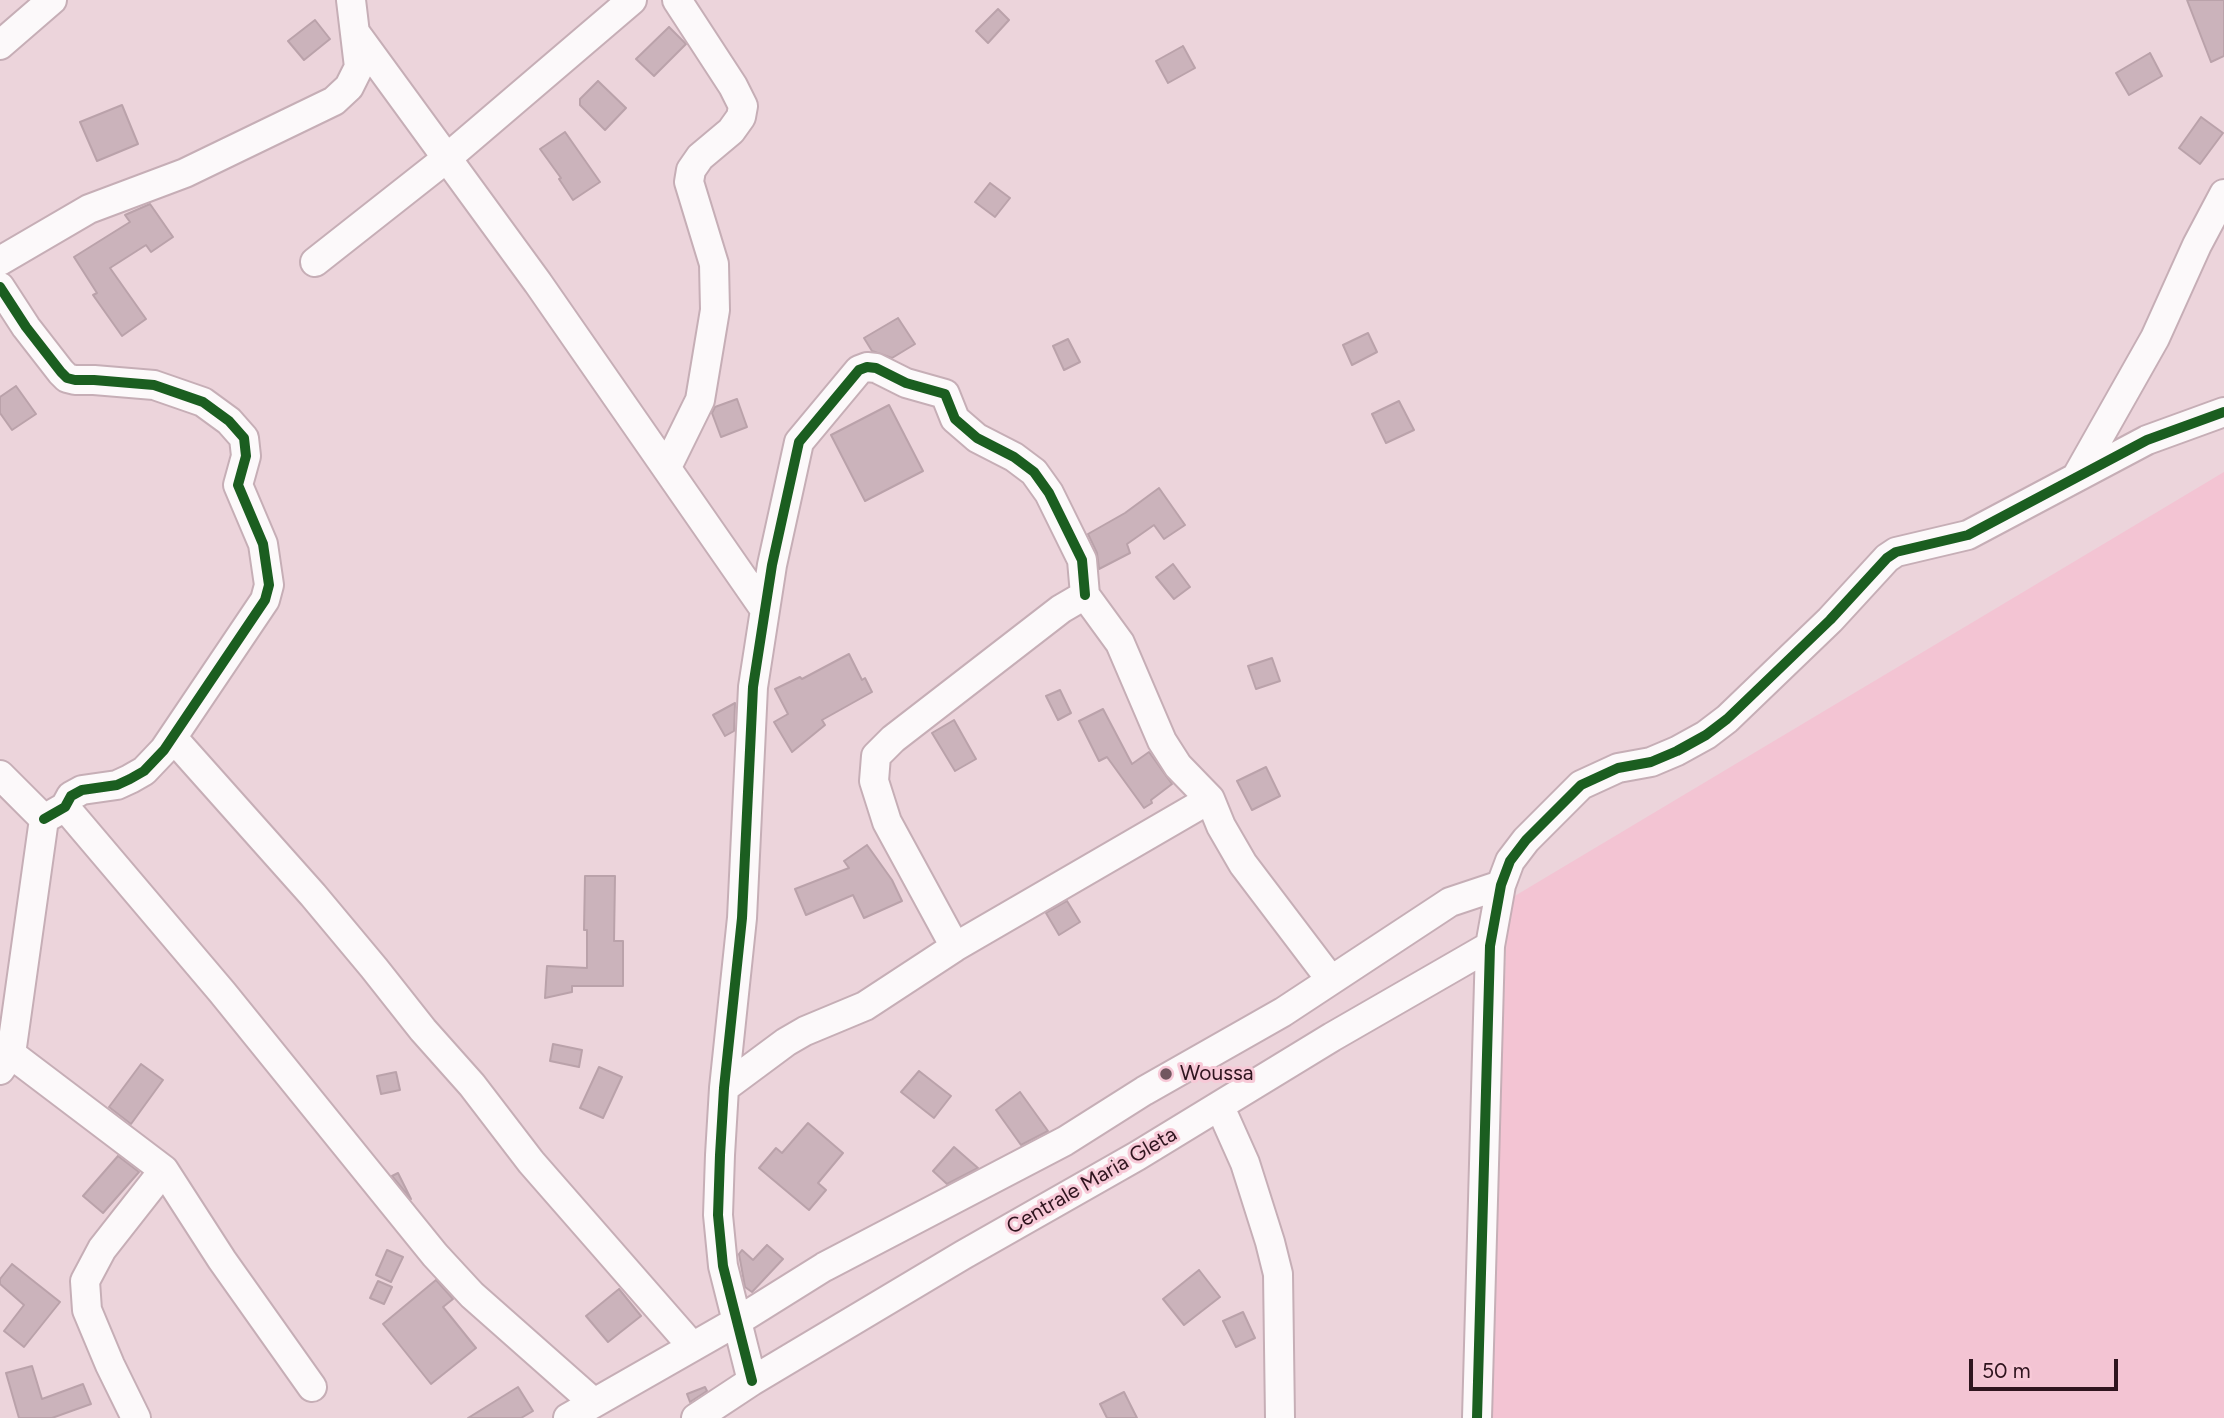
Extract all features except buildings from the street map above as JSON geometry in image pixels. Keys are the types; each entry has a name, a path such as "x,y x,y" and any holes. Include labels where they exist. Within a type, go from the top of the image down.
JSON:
{"street":[{"path":"0,45 52,0"},
{"path":"0,261 89,209 185,173 334,101 349,87 359,67 351,0"},
{"path":"315,261 447,158 632,0"},
{"path":"667,467 700,400 715,310 714,264 689,182 691,170 700,157 731,131 741,117 743,106 677,0"},
{"path":"357,35 538,283 765,610"},
{"path":"2077,476 2155,338 2197,244 2224,194"},
{"path":"0,287 33,336 68,378 154,385 203,402 229,421 244,438 246,456 238,485 263,544 269,584 265,600 164,750 144,771 117,785 82,790 71,796 55,813 5,1062 164,1170 222,1260 312,1387"},
{"path":"752,1381 723,1266 718,1215 724,1088 742,918 753,687 772,565 799,442 859,370 876,368 906,383 945,394 955,419 964,427 977,438 1014,457 1034,472 1049,493 1082,560 1085,595 1119,643 1162,741 1178,766 1210,799 1220,826 1243,864 1331,980"},
{"path":"1454,1418 1477,1408 1490,946 1501,885 1510,861 1526,840 1581,785 1619,768 1651,762 1677,751 1706,735 1727,719 1896,552 1968,535 2147,440 2224,412"},
{"path":"955,947 887,822 874,781 876,756 893,739 1061,609 1085,595"},
{"path":"173,737 313,895 423,1030 472,1085 531,1162 692,1346"},
{"path":"0,775 55,813 222,992 435,1255 472,1295 593,1402"},
{"path":"724,1088 786,1042 805,1031 865,1006 955,947 1210,799"},
{"path":"568,1418 736,1322 824,1267 1065,1142 1144,1091 1283,1012 1450,902 1501,885"},
{"name":"Centrale Maria Gleta","path":"696,1418 752,1381 963,1255 1137,1156 1332,1037 1490,946"},
{"path":"1220,1107 1245,1163 1278,1274 1280,1418"},
{"path":"136,1418 87,1310 85,1281 102,1249 164,1170"}],"shaded area":[{"path":"2224,472 2224,1418 1488,1418 1508,900"}],"cycle path":[{"path":"0,287 26,327 67,378 154,385 203,402 229,421 244,438 246,456 238,485 263,544 269,585 265,600 164,750 144,771 117,785 82,790 71,796 65,807 44,819"},
{"path":"752,1381 723,1266 718,1215 720,1155 724,1088 742,918 753,687 772,565 799,442 859,370 867,367 876,368 906,383 945,394 955,419 977,438 1014,457 1034,472 1049,493 1082,560 1085,595"},
{"path":"1477,1418 1490,946 1501,885 1510,861 1526,840 1581,785 1618,768 1651,762 1677,751 1706,735 1727,719 1896,552 1968,535 2147,440 2224,412"}],"place":[{"name":"Woussa","path":"1166,1074"}]}
